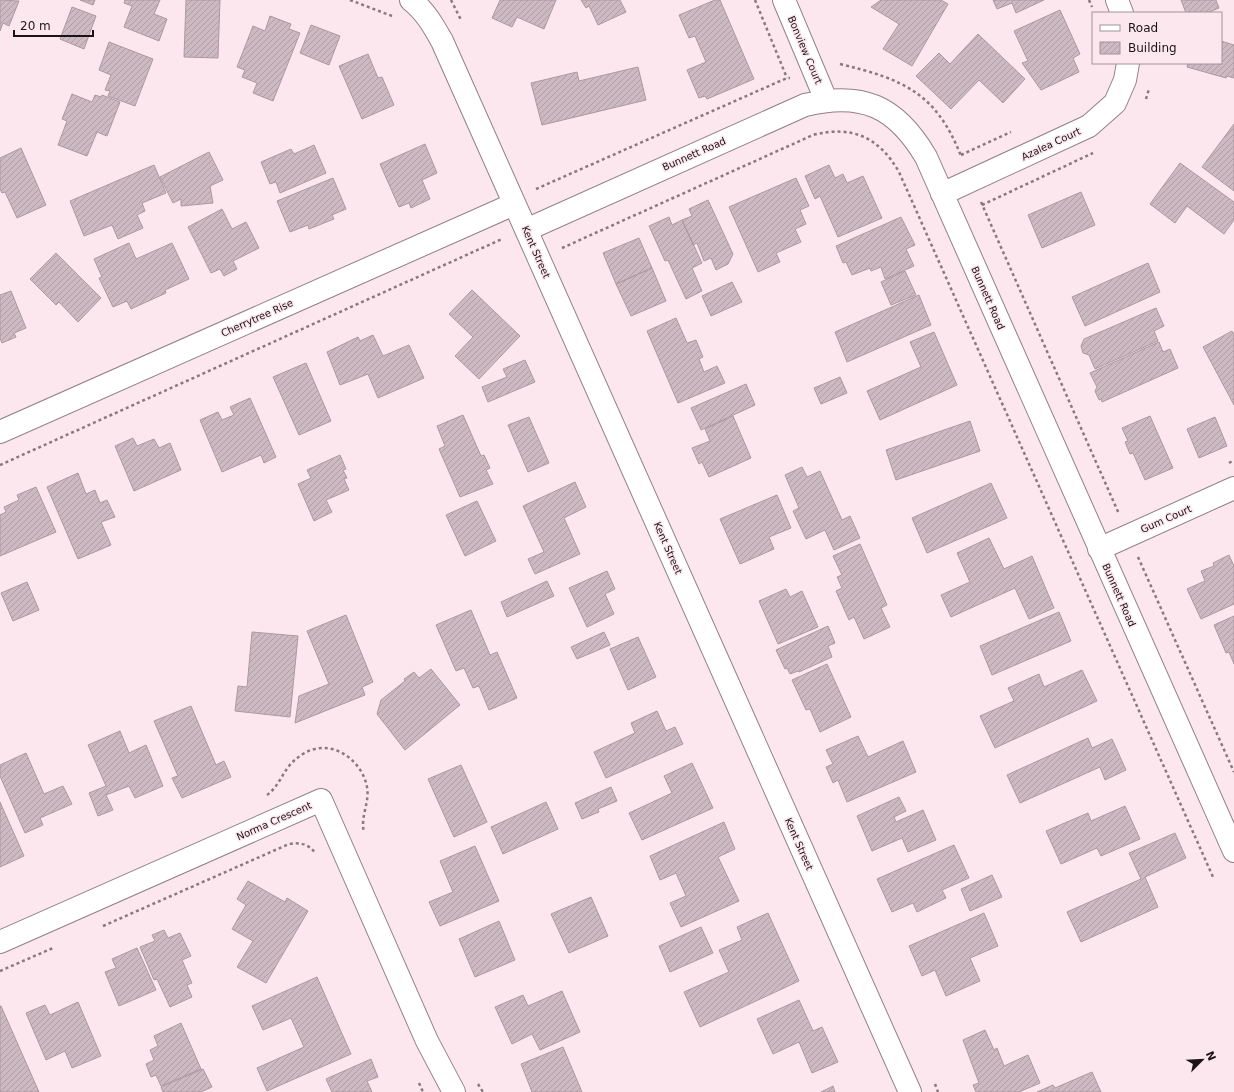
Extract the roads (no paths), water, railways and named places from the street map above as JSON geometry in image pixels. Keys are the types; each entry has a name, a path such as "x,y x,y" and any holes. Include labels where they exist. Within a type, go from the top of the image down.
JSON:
{"street":[{"name":"Bonview Court","path":"784,0 826,100"},
{"path":"1117,0 1122,12"},
{"name":"Kent Street","path":"415,4 432,23 442,41 910,1092"},
{"name":"Azalea Court","path":"942,194 1089,126 1115,102 1125,80 1128,64"},
{"name":"Bunnett Road","path":"526,230 786,112 805,105 826,100 847,99 865,103 883,110 901,123 919,146 942,194 1234,851"},
{"name":"Cherrytree Rise","path":"0,432 514,204"},
{"name":"Gum Court","path":"1099,549 1234,488"},
{"name":"Norma Crescent","path":"0,942 321,800 427,1041 454,1092"}]}
